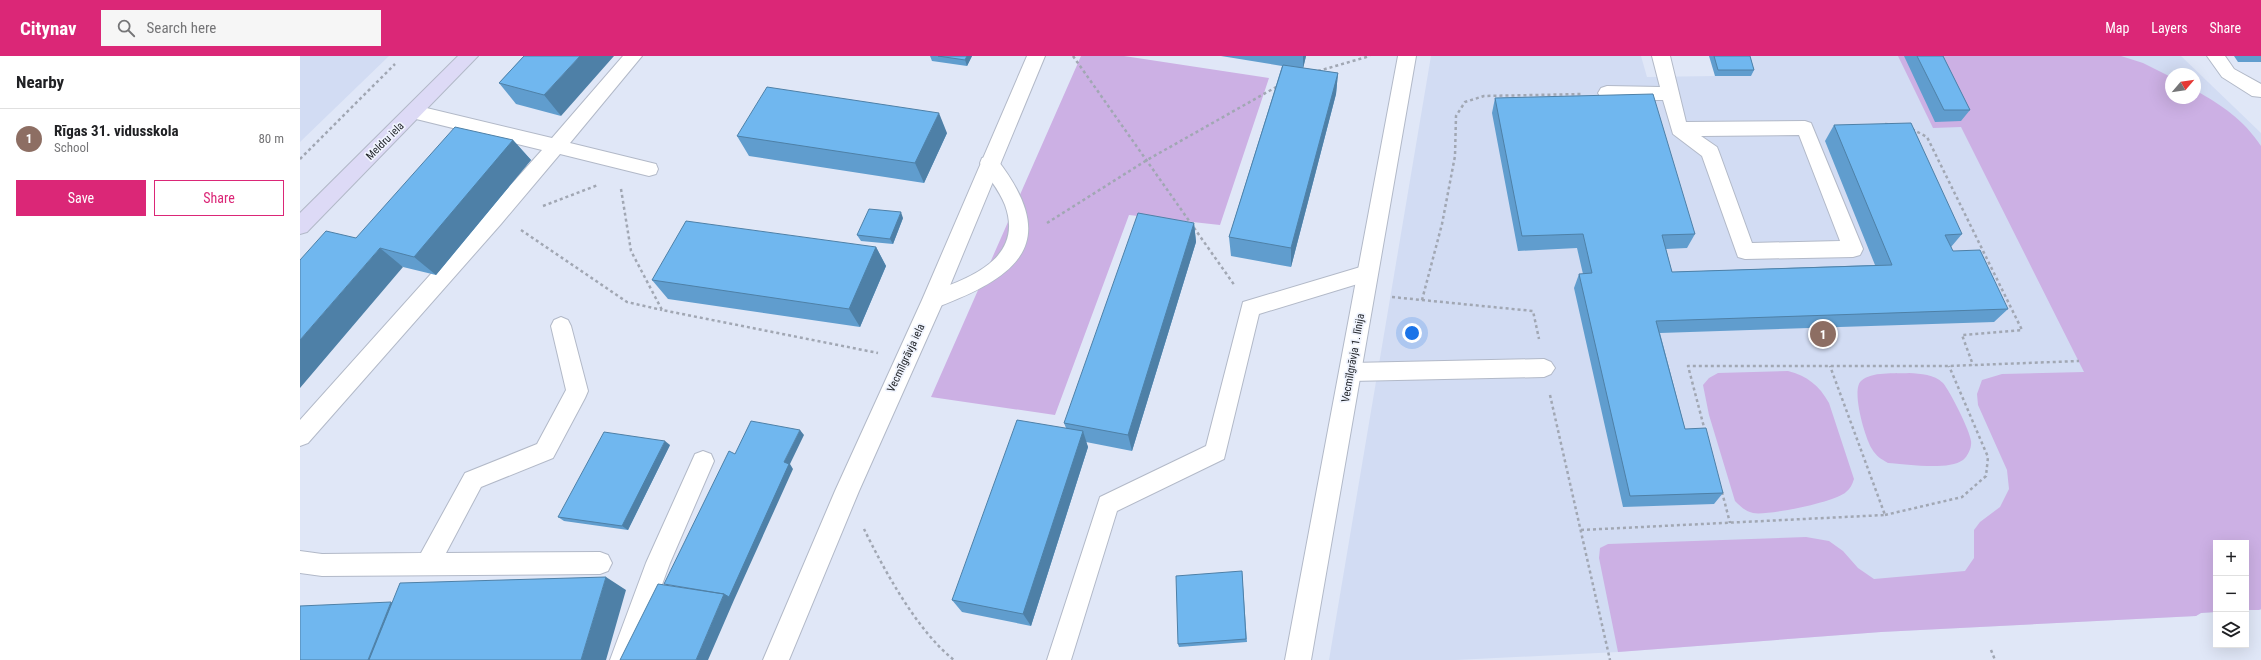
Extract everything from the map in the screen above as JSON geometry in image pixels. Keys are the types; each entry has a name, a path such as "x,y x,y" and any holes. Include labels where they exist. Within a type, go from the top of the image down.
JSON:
{"street":[{"name":"Meldru iela","path":"300,226 469,56"},
{"name":"Vecmīlgrāvja iela","path":"776,660 847,491 906,356 933,300 1036,56"},
{"name":"Vecmīlgrāvja 1. līnija","path":"1298,660 1351,372 1366,273 1407,56"}],"lane":[{"path":"301,434 494,219 633,56"},
{"path":"1661,56 1679,129 1710,152 1745,251 1853,249 1805,128 1679,129"},
{"path":"2216,56 2228,73 2258,91 2261,91"},
{"path":"1607,93 1671,94"},
{"path":"414,112 557,145 622,169 649,169"},
{"path":"933,300 965,288 1005,263 1016,246 1019,233 1018,217 1011,196 990,163"},
{"path":"1059,660 1108,504 1216,452 1250,308 1366,273"},
{"path":"428,564 473,480 545,451 577,391 561,326"},
{"path":"1351,372 1544,368"},
{"path":"622,660 658,563 703,461"},
{"path":"300,562 322,565 600,563"}],"path":[{"path":"1073,56 1250,308"},
{"path":"1318,71 1370,56"},
{"path":"300,159 395,64"},
{"path":"1044,224 1147,160 1281,84"},
{"path":"1422,300 1442,224 1455,156 1456,116 1466,102 1484,96 1607,93"},
{"path":"1883,124 1899,124 1927,137 2022,330 1962,335 1973,365"},
{"path":"542,207 622,169 631,251 662,310"},
{"path":"494,219 506,220 627,302 883,354 906,356"},
{"path":"1363,297 1422,300 1533,311 1544,368 1610,660"},
{"path":"1706,433 1688,366 1949,366 2079,361"},
{"path":"1830,366 1885,515"},
{"path":"1581,530 1885,515 1962,497 1986,476 1988,458 1949,366"},
{"path":"1720,485 1730,523"},
{"path":"847,491 880,564 943,652 954,660"},
{"path":"1990,650 1995,660"}],"shaded area":[{"path":"300,56 389,56 300,142"},
{"path":"1081,56 1124,56 1269,78 1220,225 1129,215 1055,415 931,397"},
{"path":"1431,56 1641,56 1647,77 1715,76 1745,56 2181,56 2193,68 2165,68 2165,104 2201,104 2201,75 2261,133 2261,610 2249,610 2249,540 2213,540 2213,612 2201,613 2196,616 1881,632 1618,652 1456,660 1329,660"},
{"path":"1898,56 2121,56 2143,63 2165,74 2165,104 2201,104 2201,94 2232,114 2247,128 2261,146 2261,609 2249,610 2249,540 2213,540 2213,612 2201,613 2196,616 1881,632 1618,652 1599,558 1600,548 1608,544 1806,537 1829,541 1843,551 1858,568 1874,579 1965,571 1974,558 1974,530 1980,522 2000,507 2009,489 2007,470 1978,405 1977,394 1982,380 2002,374 2084,372 1961,127 1933,128"},
{"path":"1788,371 1812,382 1817,386 1829,403 1854,479 1851,487 1847,491 1840,496 1829,500 1786,510 1753,513 1743,508 1735,501 1709,415 1703,385 1709,378 1718,373"},
{"path":"1909,373 1931,376 1939,380 1946,387 1964,420 1970,436 1971,446 1963,460 1947,465 1916,465 1888,463 1875,454 1866,435 1860,414 1858,404 1858,386 1861,381 1877,374"}],"building":[{"path":"524,56 580,56 544,95 499,83"},
{"path":"938,56 967,56 965,60"},
{"path":"1714,56 1750,56 1754,70 1718,70"},
{"path":"1917,56 1943,56 1970,110 1944,110"},
{"path":"1283,65 1338,73 1291,248 1229,237"},
{"path":"767,87 939,113 915,163 737,136"},
{"path":"1653,94 1695,234 1662,235 1672,272 1892,265 1834,125 1911,123 1962,234 1945,235 1953,251 1980,250 2008,309 1656,321 1685,429 1706,428 1723,493 1630,496 1579,274 1592,273 1583,234 1522,236 1495,98"},
{"path":"455,127 513,140 414,257 380,248 300,340 300,260 326,231 356,238"},
{"path":"869,209 901,212 890,239 857,235"},
{"path":"1138,213 1194,223 1128,435 1064,423"},
{"path":"686,221 876,247 849,309 652,280"},
{"path":"1017,420 1083,431 1023,614 952,600"},
{"path":"751,421 800,430 784,462 789,464 729,597 724,594 664,584 729,451 735,454"},
{"path":"604,432 665,441 622,526 558,517"},
{"path":"1242,571 1246,639 1178,644 1176,576"},
{"path":"606,577 581,660 369,660 400,583"},
{"path":"658,584 724,594 696,660 620,660"},
{"path":"391,602 368,660 300,660 300,606"}],"place":[{"name":"Rīgas 31. vidusskola","path":"1823,334"}]}
